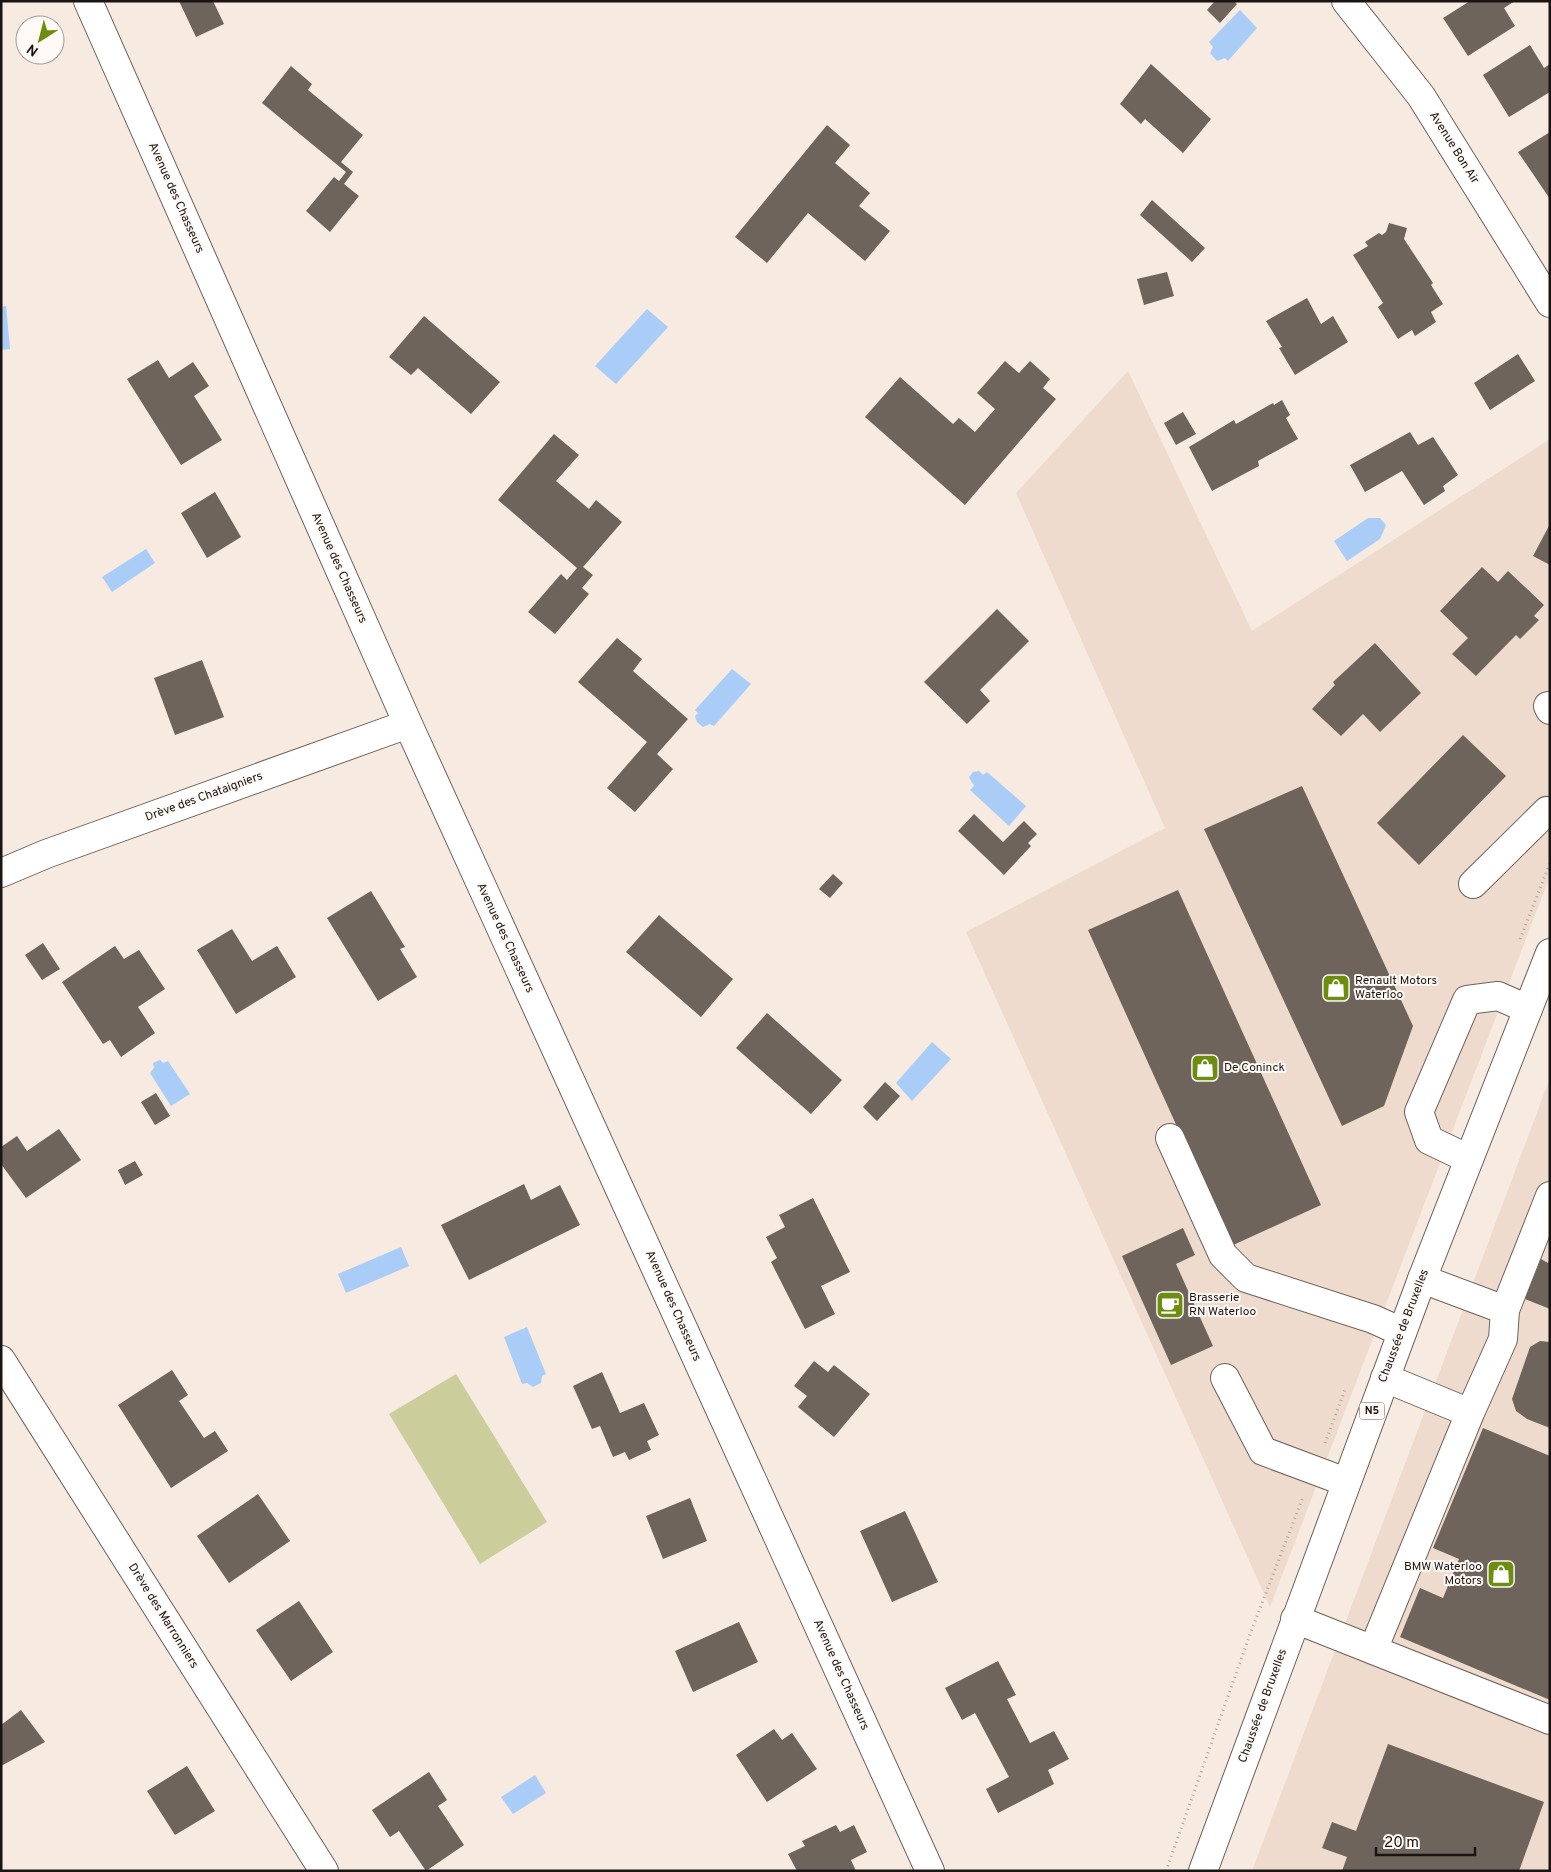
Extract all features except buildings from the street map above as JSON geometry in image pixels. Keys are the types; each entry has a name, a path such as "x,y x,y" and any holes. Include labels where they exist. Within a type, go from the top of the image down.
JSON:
{"street":[{"name":"Avenue des Chasseurs","path":"88,1 408,724 930,1871"},
{"name":"Avenue Bon Air","path":"1346,1 1421,96 1550,303"},
{"name":"Drève des Chataigniers","path":"1,872 408,724"},
{"path":"1474,884 1548,811 1550,812"},
{"name":"Chaussée de Bruxelles","path":"1203,1871 1294,1619 1422,1279 1469,1159 1537,1000 1550,953"},
{"path":"1469,1159 1429,1140 1419,1112 1467,1000 1498,996 1537,1000"},
{"path":"1170,1138 1224,1255 1246,1278 1373,1319 1402,1332"},
{"path":"1373,1650 1470,1413 1503,1339 1505,1310 1550,1196"},
{"path":"1422,1279 1505,1310"},
{"name":"Drève des Marronniers","path":"1,1360 324,1871"},
{"path":"1226,1378 1263,1451 1346,1482"},
{"path":"1385,1378 1470,1413"},
{"path":"1294,1619 1550,1720"}],"shaded area":[{"path":"1128,371 1252,631 1550,439 1550,876 1270,1607 966,932 1165,828 1016,493"},
{"path":"1550,1078 1550,1871 1252,1871"}],"green space":[{"path":"456,1374 547,1522 480,1564 389,1414"}],"water":[{"path":"1240,10 1257,28 1228,61 1225,58 1217,61 1210,53 1213,47 1209,42"},
{"path":"6,306 10,349 1,350 1,307"},
{"path":"647,309 668,327 616,384 595,366"},
{"path":"1368,518 1380,518 1386,525 1380,539 1347,561 1334,541"},
{"path":"146,549 155,563 112,592 102,577"},
{"path":"732,669 751,684 714,726 710,724 703,727 697,722 695,716 698,713 695,710"},
{"path":"979,771 983,775 987,772 1026,806 1009,826 970,790 974,786 969,777 973,772"},
{"path":"932,1042 951,1059 912,1101 896,1083"},
{"path":"160,1060 163,1063 168,1061 190,1094 171,1106 150,1073 154,1068 153,1063"},
{"path":"401,1247 409,1266 346,1293 338,1274"},
{"path":"527,1327 546,1374 542,1376 541,1383 533,1387 527,1383 522,1384 504,1337"},
{"path":"535,1775 546,1793 513,1814 501,1797"}],"place":[{"name":"Renault Motors Waterloo","path":"1336,988"},
{"name":"De Coninck","path":"1205,1068"},
{"name":"Brasserie RN Waterloo","path":"1170,1305"},
{"name":"BMW Waterloo Motors","path":"1501,1574"}]}
